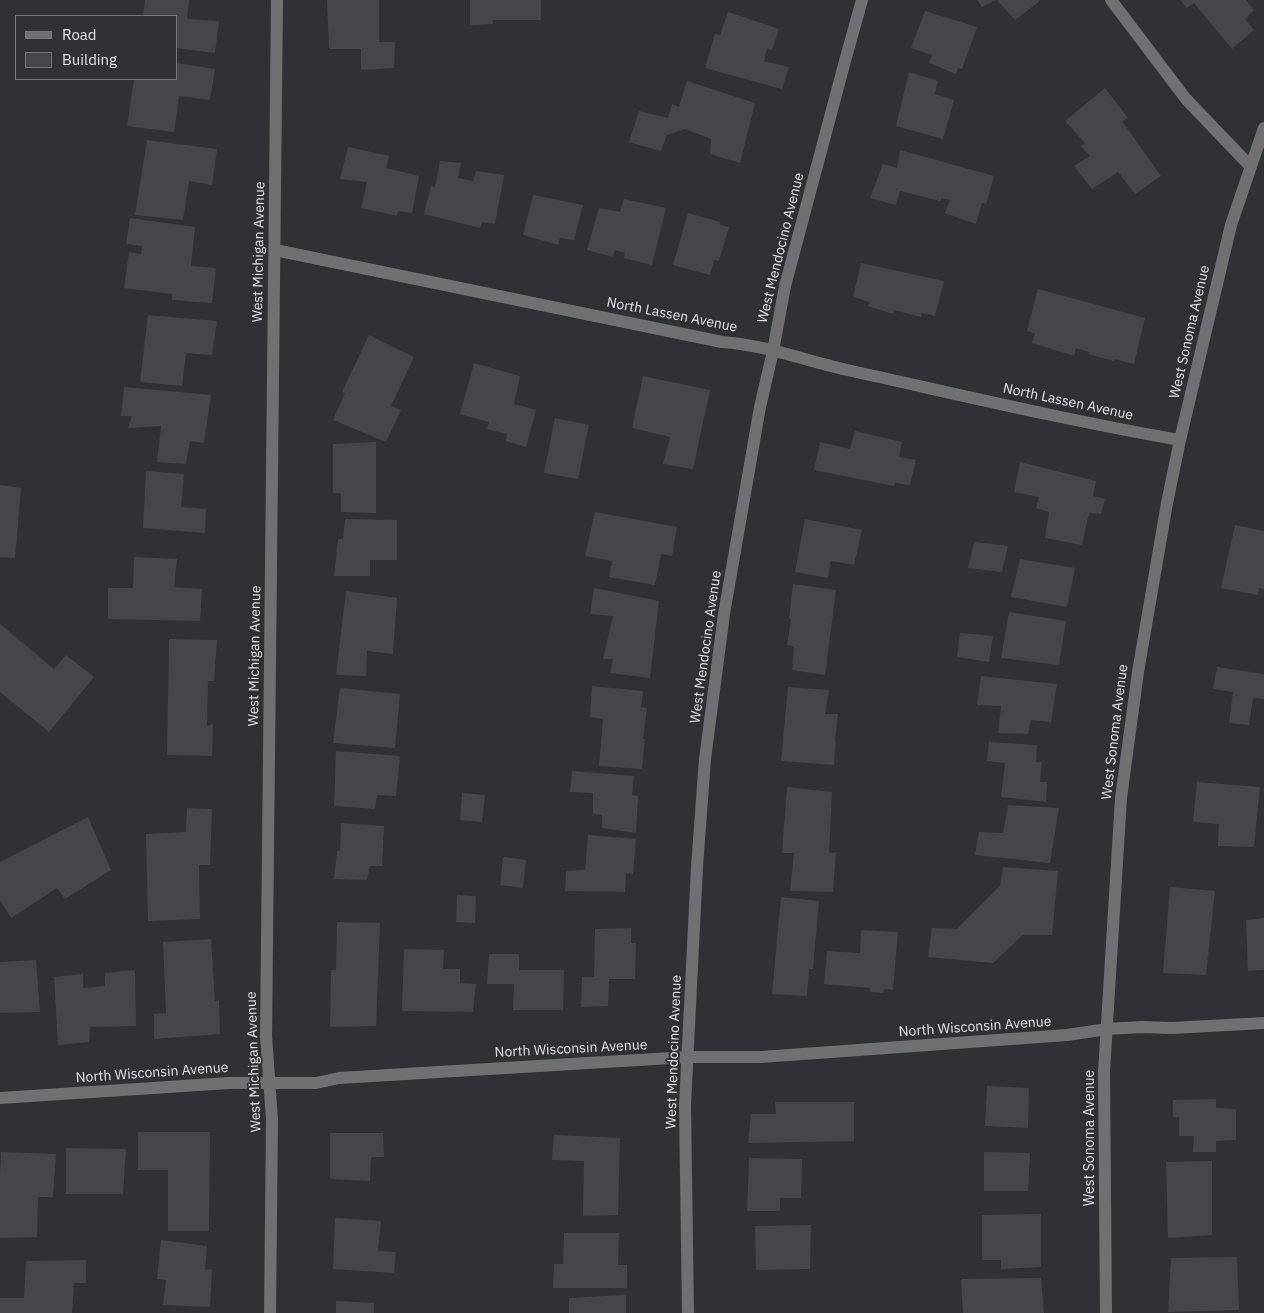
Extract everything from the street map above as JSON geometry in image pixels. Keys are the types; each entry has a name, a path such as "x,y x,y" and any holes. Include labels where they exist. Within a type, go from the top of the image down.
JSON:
{"street":[{"name":"West Michigan Avenue","path":"270,1313 272,1120 266,1016 277,0"},
{"name":"West Mendocino Avenue","path":"688,1313 685,1104 697,867 705,759 728,595 760,406 773,351 785,286 844,61 862,0"},
{"path":"1111,0 1186,99 1251,167"},
{"name":"West Sonoma Avenue","path":"1106,1313 1104,1071 1121,798 1138,672 1165,512 1180,440 1231,226 1264,128"},
{"name":"North Lassen Avenue","path":"275,250 722,342 741,344 832,367 1118,429 1180,440"},
{"name":"North Wisconsin Avenue","path":"0,1098 222,1083 316,1083 339,1078 688,1057 761,1057 1067,1035 1106,1028 1172,1028 1264,1023"}],"building":[{"path":"145,0 189,0 187,19 219,21 215,53 178,48 178,15 143,15"},
{"path":"327,0 379,0 379,42 395,42 394,68 361,70 361,49 329,49"},
{"path":"470,0 541,0 541,20 493,20 493,24 470,25"},
{"path":"977,0 996,0 982,7"},
{"path":"997,0 1039,0 1040,1 1015,20"},
{"path":"1180,0 1246,0 1254,10 1245,19 1254,30 1232,49 1194,3 1187,8"},
{"path":"925,11 977,27 962,69 958,68 956,74 929,63 932,55 911,48"},
{"path":"728,12 779,29 772,50 767,49 764,61 789,67 782,89 705,68 715,34 720,35"},
{"path":"178,63 215,69 210,100 179,96 174,132 127,126 134,80 178,80"},
{"path":"909,72 938,81 935,94 954,100 943,139 896,126"},
{"path":"687,81 755,103 740,163 710,154 711,139 685,129 667,135 661,151 629,142 639,111 668,118 672,104 679,107"},
{"path":"1105,88 1128,118 1122,121 1161,176 1135,194 1118,172 1092,189 1074,166 1090,156 1081,146 1085,143 1065,121"},
{"path":"147,140 217,149 212,185 189,181 183,220 135,215"},
{"path":"348,147 389,156 386,168 419,176 412,213 398,211 397,216 361,208 367,182 340,179"},
{"path":"900,150 994,176 986,204 982,203 976,224 945,213 950,200 942,198 940,201 900,191 896,205 870,198 883,164 897,168"},
{"path":"440,161 461,163 458,178 473,181 476,171 504,175 495,224 482,222 480,228 424,214 431,186 435,187"},
{"path":"533,195 583,205 574,240 560,238 558,245 523,235"},
{"path":"624,199 666,208 652,265 624,258 625,253 615,250 613,257 587,250 599,208 620,212"},
{"path":"688,213 720,222 720,225 729,227 719,261 714,260 710,275 673,265"},
{"path":"130,218 195,227 191,266 216,268 212,303 172,300 172,294 124,288 129,252 141,254 142,246 126,244"},
{"path":"861,263 944,281 935,316 922,313 921,317 894,310 893,314 868,306 870,302 853,297"},
{"path":"1038,289 1145,318 1134,364 1088,354 1089,352 1076,348 1074,356 1032,343 1035,333 1027,331"},
{"path":"148,315 217,321 212,355 186,353 182,386 140,382"},
{"path":"369,335 414,357 391,406 401,410 386,442 333,420 345,393 342,392"},
{"path":"474,363 520,376 514,404 536,410 526,447 506,441 507,434 487,429 489,422 460,414"},
{"path":"643,376 710,390 693,469 663,464 670,437 632,428"},
{"path":"124,387 211,395 204,443 190,441 186,464 157,462 161,426 128,428 132,416 121,416"},
{"path":"555,418 589,425 578,479 544,473"},
{"path":"855,431 902,442 899,457 916,460 910,485 895,483 894,486 814,470 820,442 850,449"},
{"path":"376,442 376,513 341,512 341,493 333,493 333,444"},
{"path":"1020,462 1096,481 1093,496 1105,499 1101,514 1089,513 1082,545 1045,538 1049,512 1036,508 1039,497 1014,492"},
{"path":"146,471 184,474 181,507 206,509 205,533 143,528"},
{"path":"0,485 21,488 15,558 0,557"},
{"path":"595,512 677,527 672,556 661,554 655,585 609,577 612,561 585,556"},
{"path":"345,519 397,520 397,560 370,560 370,576 334,576 338,539 343,539"},
{"path":"805,519 862,530 854,565 831,561 828,578 795,572"},
{"path":"1235,525 1264,531 1264,589 1259,588 1258,595 1221,588"},
{"path":"974,542 1008,546 1002,572 968,568"},
{"path":"134,557 177,559 174,587 202,589 200,621 108,619 108,588 133,588"},
{"path":"1020,559 1075,568 1067,607 1011,597"},
{"path":"793,584 836,590 825,675 792,670 794,647 787,645"},
{"path":"594,588 659,601 650,678 610,673 613,659 603,659 613,616 590,614"},
{"path":"346,591 397,598 393,654 367,651 366,676 336,675"},
{"path":"1009,612 1066,621 1059,665 1001,658"},
{"path":"0,624 54,669 66,655 94,677 49,732 0,692"},
{"path":"960,633 993,636 989,662 957,657"},
{"path":"169,639 217,640 214,681 208,681 207,726 213,724 212,756 167,755"},
{"path":"1217,667 1264,674 1264,699 1253,698 1249,725 1229,723 1233,692 1213,689"},
{"path":"981,676 1057,684 1051,722 1031,720 1028,734 998,733 1001,706 977,705"},
{"path":"592,686 643,691 641,707 647,708 642,769 599,766 603,719 590,717"},
{"path":"788,687 829,690 825,714 838,714 834,765 781,761"},
{"path":"340,688 400,694 395,748 333,743"},
{"path":"989,742 1037,745 1036,762 1042,762 1040,782 1047,782 1046,802 1001,797 1005,763 987,761"},
{"path":"336,751 400,756 396,796 377,795 375,809 334,806"},
{"path":"572,771 634,776 632,795 638,796 636,833 602,828 602,815 593,814 593,793 570,792"},
{"path":"1197,782 1260,787 1254,847 1218,846 1219,824 1193,822"},
{"path":"787,787 832,792 829,853 836,852 833,892 790,891 794,853 782,853"},
{"path":"462,793 485,795 482,822 460,820"},
{"path":"1008,805 1059,808 1050,863 975,855 979,832 1003,833"},
{"path":"187,808 212,809 210,865 199,865 200,919 148,921 146,834 186,832"},
{"path":"88,817 111,870 65,899 57,888 11,918 0,900 0,862"},
{"path":"341,823 384,826 382,866 370,866 367,880 334,879 337,851 340,851"},
{"path":"588,835 636,839 633,874 626,873 625,892 565,891 566,871 585,870"},
{"path":"503,857 526,860 523,888 500,885"},
{"path":"1003,867 1058,871 1052,935 1023,935 993,963 928,957 932,928 957,929 1000,886"},
{"path":"1170,887 1215,891 1206,975 1163,973"},
{"path":"457,895 476,896 475,923 456,922"},
{"path":"781,897 819,901 813,969 809,969 807,996 772,994"},
{"path":"1264,918 1264,970 1248,971 1246,920"},
{"path":"337,922 380,923 376,1026 330,1027 331,970 336,970"},
{"path":"631,928 631,943 636,943 635,979 609,979 608,1006 581,1007 582,977 594,977 595,929"},
{"path":"861,930 898,932 893,990 884,989 883,993 870,992 870,988 824,984 827,951 860,953"},
{"path":"211,939 215,1001 219,1000 220,1034 154,1039 154,1014 166,1013 163,942"},
{"path":"404,949 444,950 443,969 460,969 460,983 476,984 473,1012 402,1011"},
{"path":"489,954 519,954 519,970 564,970 563,1010 513,1010 514,984 487,984"},
{"path":"36,960 40,1012 0,1013 0,962"},
{"path":"135,970 136,1026 90,1027 89,1042 58,1045 54,977 83,974 83,988 105,986 105,973"},
{"path":"987,1086 1029,1088 1028,1128 985,1126"},
{"path":"1216,1099 1216,1108 1236,1109 1236,1140 1216,1141 1216,1152 1193,1152 1194,1136 1179,1136 1179,1117 1173,1117 1173,1100"},
{"path":"775,1102 854,1102 854,1141 748,1143 751,1114 776,1114"},
{"path":"138,1132 210,1132 209,1231 168,1231 168,1170 138,1170"},
{"path":"330,1133 383,1133 384,1157 371,1157 370,1181 330,1179"},
{"path":"554,1135 620,1138 618,1215 583,1216 584,1161 552,1160"},
{"path":"66,1148 126,1149 123,1194 66,1194"},
{"path":"1,1152 56,1154 53,1197 38,1197 37,1237 0,1238"},
{"path":"984,1152 1030,1153 1028,1191 984,1191"},
{"path":"749,1158 802,1159 801,1198 780,1198 780,1211 747,1211"},
{"path":"1212,1161 1212,1235 1168,1238 1166,1162"},
{"path":"1041,1214 1041,1267 1001,1269 1001,1260 982,1260 982,1215"},
{"path":"335,1218 381,1221 378,1251 396,1252 394,1273 333,1269"},
{"path":"811,1225 810,1269 756,1270 755,1226"},
{"path":"564,1233 619,1233 618,1265 627,1265 627,1288 553,1288 554,1264 563,1264"},
{"path":"161,1240 207,1246 205,1270 212,1269 210,1307 163,1305 166,1280 157,1279"},
{"path":"1237,1257 1239,1310 1168,1312 1171,1258"},
{"path":"86,1260 86,1283 74,1283 72,1313 0,1313 0,1298 24,1298 26,1261"},
{"path":"1041,1278 1044,1313 963,1313 961,1279"},
{"path":"626,1295 626,1313 569,1313 569,1298"},
{"path":"336,1301 374,1303 374,1313 336,1313"}]}
